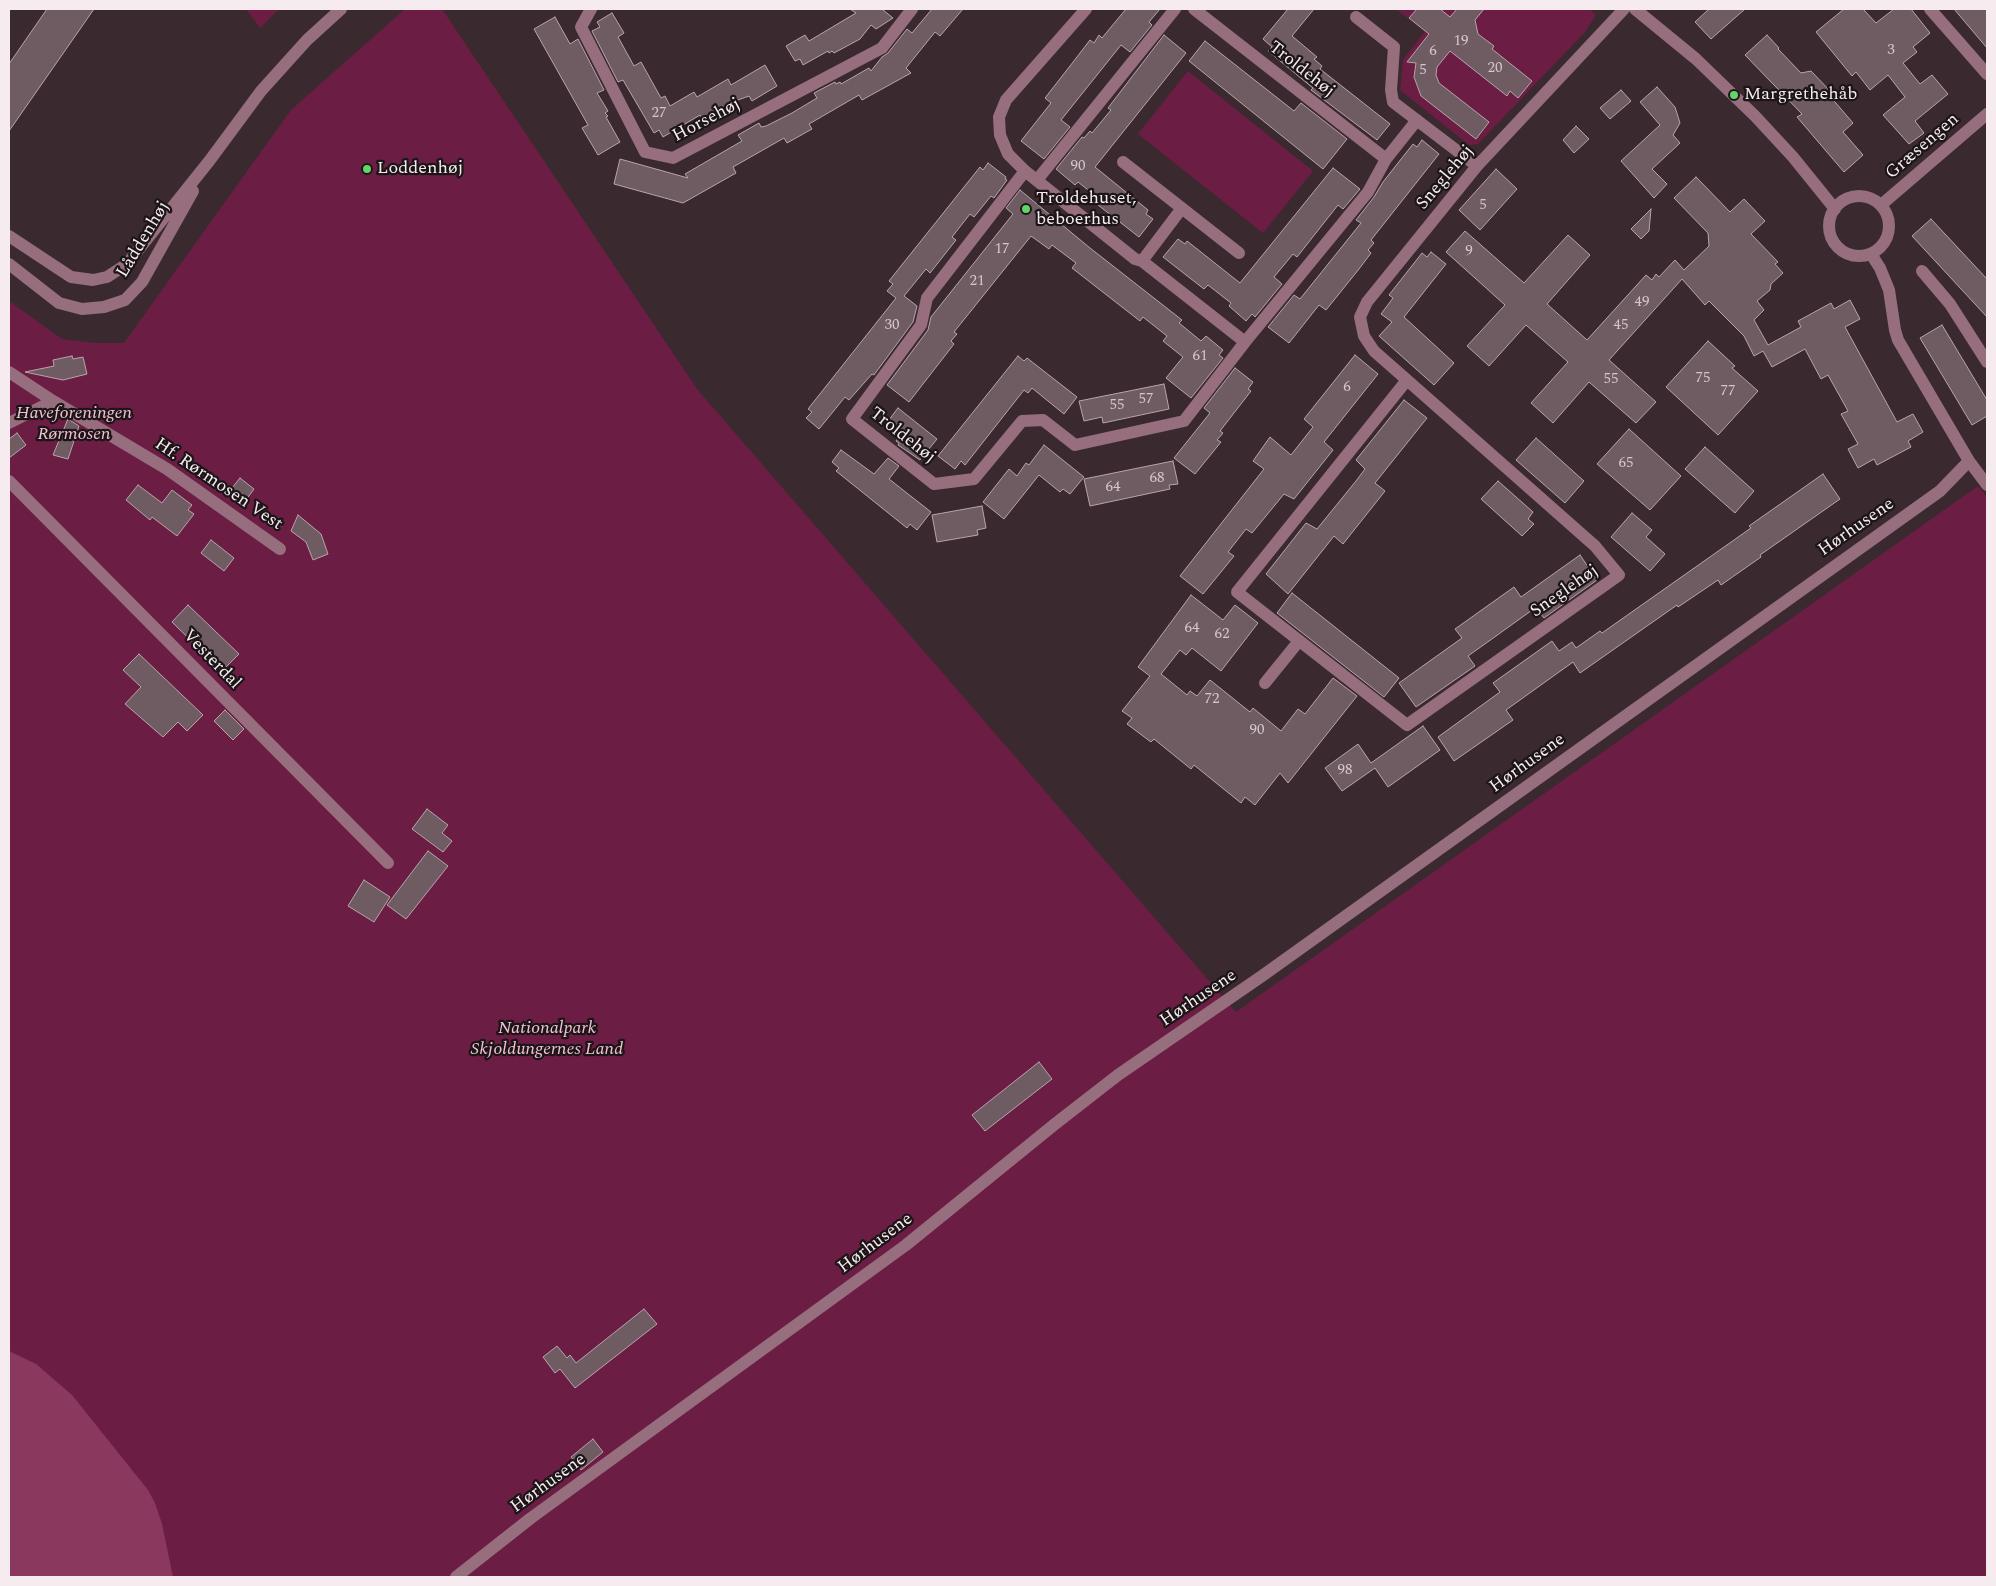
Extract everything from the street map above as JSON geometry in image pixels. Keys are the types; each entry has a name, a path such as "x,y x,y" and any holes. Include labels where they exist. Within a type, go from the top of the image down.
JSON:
{"street":[{"name":"Låddenhøj","path":"9,236 71,277 93,280 107,277 126,264 210,160 261,90 306,40 342,9"},
{"name":"Horsehøj","path":"591,9 581,27 645,152 673,158 882,48 912,9"},
{"path":"1086,9 1006,100 999,117 1000,135 1008,154 1025,171 1135,259 1142,261 1245,342"},
{"path":"1037,180 1175,9"},
{"name":"Troldehøj","path":"1194,9 1386,159"},
{"name":"Sneglehøj","path":"1407,380 1237,592 1407,725 1619,575 1595,546 1407,380 1374,351 1364,336 1360,317 1367,302 1477,166 1624,9"},
{"path":"1635,9 1696,59 1755,116 1793,157 1835,209"},
{"path":"1930,9 1987,74"},
{"path":"1356,16 1394,46 1391,90 1393,102 1477,166"},
{"name":"Græsengen","path":"1881,205 1987,114"},
{"name":"Troldehøj","path":"1025,171 928,298 921,325 852,419 934,484 974,479 1022,421 1043,420 1075,445 1184,421 1245,342 1368,192 1386,159 1417,120"},
{"name":"Låddenhøj","path":"9,264 59,302 82,309 104,308 125,300 142,282 210,160"},
{"path":"1123,162 1239,253"},
{"path":"1857,196 1866,197 1881,205 1886,212 1889,228 1884,244 1871,254 1860,256 1849,254 1840,249 1833,240 1830,230 1830,219 1841,202 1857,196"},
{"path":"1142,261 1182,208"},
{"path":"1871,254 1880,268 1889,290 1898,340 1969,461 1987,485"},
{"path":"1922,271 1950,304 1987,362"},
{"name":"Hf. Rørmosen Vest","path":"9,372 53,401 167,469 280,549"},
{"path":"9,424 53,401"},
{"name":"Hørhusene","path":"456,1577 531,1518 906,1245 1054,1124 1118,1075 1270,971 1940,492 1969,461"},
{"name":"Vesterdal","path":"9,481 388,863"},
{"path":"1265,683 1299,641"}],"green space":[{"path":"246,9 279,9 260,28"},
{"name":"Nationalpark Skjoldungernes Land","path":"405,9 442,9 697,389 1236,1012 1978,486 1987,497 1987,1577 9,1577 9,301 62,339 94,343 124,343 291,110"},
{"path":"1396,9 1589,9 1596,15 1585,32 1478,144 1469,145 1400,90 1403,60 1425,31"},
{"path":"1188,71 1313,171 1263,233 1138,134"}],"shaded area":[{"path":"9,1351 36,1364 72,1395 148,1490 155,1503 162,1524 173,1577 9,1577"}],"building":[{"path":"47,9 94,9 9,131 9,64"},
{"path":"850,9 884,9 893,18 876,29 871,25 860,39 834,53 832,51 829,53 828,51 803,65 800,59 795,61 786,46 805,35 809,41 856,13"},
{"path":"932,9 963,9 940,36 935,32 906,68 911,73 862,100 859,95 809,124 812,129 787,143 784,138 733,167 736,173 683,203 614,184 620,159 688,178 685,174 742,141 738,135 759,123 761,127 766,126 792,113 817,98 814,93 835,82 836,84 840,82 841,84 869,68 871,71 907,29 912,33"},
{"path":"1126,9 1160,9 1149,22 1152,25 1130,52 1121,45 1061,120 1070,127 1044,159 1021,141 1051,103 1045,98 1090,40 1094,43 1099,35 1102,38"},
{"path":"1288,9 1314,9 1292,36 1317,57 1314,59 1322,66 1320,69 1390,124 1377,140 1311,90 1313,88 1268,51 1272,47 1263,39"},
{"path":"1417,9 1440,9 1450,17 1457,9 1484,9 1475,20 1478,34 1494,46 1492,49 1532,81 1518,98 1510,91 1507,96 1450,51 1437,67 1436,75 1439,83 1489,122 1476,139 1421,96 1414,77 1416,63 1407,62 1429,34 1409,18"},
{"path":"1709,9 1745,9 1711,39 1695,22"},
{"path":"1844,9 1863,9 1876,23 1894,9 1911,9 1930,33 1913,47 1917,52 1903,63 1920,84 1932,75 1948,94 1915,121 1924,133 1909,144 1883,115 1905,97 1888,75 1870,90 1856,72 1852,76 1816,32"},
{"path":"1954,9 1987,9 1987,48"},
{"path":"612,13 624,33 618,37 634,66 641,62 661,98 665,96 670,106 694,92 697,97 728,79 731,85 765,65 777,86 752,101 749,96 738,100 704,121 700,115 663,137 659,130 654,133 623,80 618,82 592,31 600,27 597,22"},
{"path":"555,17 570,44 578,39 604,90 597,93 608,111 605,113 608,116 606,117 620,142 598,155 582,128 588,125 534,29"},
{"path":"1164,35 1186,53 1095,167 1148,210 1146,214 1153,219 1139,237 1098,205 1102,201 1078,182 1075,185 1056,169 1082,137 1084,138 1090,131 1092,133 1111,110 1108,108"},
{"path":"1767,35 1801,73 1811,71 1832,93 1829,95 1853,123 1843,132 1863,155 1844,172 1797,117 1802,114 1745,55"},
{"path":"1205,41 1294,111 1301,103 1347,139 1323,169 1189,61"},
{"path":"1657,87 1675,107 1680,123 1673,135 1680,143 1652,169 1667,184 1654,198 1621,161 1660,125 1640,102"},
{"path":"1621,90 1631,101 1610,119 1600,108"},
{"path":"1576,126 1589,139 1574,153 1563,140"},
{"path":"1422,140 1439,154 1371,240 1374,243 1368,250 1371,253 1359,269 1326,310 1319,305 1289,343 1268,327 1294,295 1300,299 1361,223 1356,220 1383,182 1413,144 1417,147"},
{"path":"988,163 1006,177 1005,179 1007,180 994,198 991,196 974,217 970,214 952,237 956,240 930,273 926,269 904,296 917,306 913,322 874,375 872,374 849,400 845,397 819,429 806,418 812,412 808,409 896,298 887,291 893,284 889,281 980,167 983,170"},
{"path":"1333,168 1360,189 1343,209 1338,205 1297,257 1293,254 1274,277 1282,284 1255,317 1252,314 1246,321 1229,306 1231,303 1208,285 1204,289 1163,257 1178,239 1185,244 1187,241 1240,283"},
{"path":"1496,169 1517,189 1480,230 1459,210"},
{"path":"1696,177 1730,212 1744,199 1765,221 1751,234 1778,262 1775,264 1783,273 1771,284 1770,290 1757,301 1764,310 1754,320 1768,345 1801,327 1798,321 1831,303 1834,309 1850,300 1860,319 1845,327 1897,422 1913,414 1923,432 1908,441 1911,447 1877,465 1874,459 1858,468 1848,449 1858,444 1841,414 1848,411 1828,375 1821,379 1805,349 1772,367 1763,351 1754,356 1744,336 1709,301 1705,305 1682,279 1609,360 1656,402 1636,423 1589,382 1553,423 1531,403 1568,362 1526,325 1489,366 1467,346 1505,305 1446,252 1465,231 1524,283 1568,235 1590,255 1547,304 1587,340 1646,275 1652,280 1656,274 1659,277 1675,260 1684,270 1709,246 1708,233 1674,198"},
{"path":"1020,190 1182,320 1179,323 1201,341 1206,336 1223,350 1219,355 1223,358 1191,398 1166,378 1183,357 1163,341 1167,336 1143,317 1140,321 1072,268 1076,263 1052,245 1049,249 1031,236 954,332 957,334 951,341 954,344 909,402 887,385 928,330 931,317 1013,214 1006,208"},
{"path":"1651,209 1649,231 1641,239 1631,229"},
{"path":"1931,219 1987,279 1987,317 1912,236"},
{"path":"1431,252 1446,264 1404,317 1454,363 1434,385 1379,336 1392,322 1381,314 1393,298 1389,295 1422,253 1427,257"},
{"path":"1942,325 1987,400 1987,416 1972,425 1920,338"},
{"path":"1708,341 1735,366 1732,368 1758,391 1718,435 1666,387"},
{"path":"1355,355 1378,374 1324,442 1333,450 1294,499 1284,494 1252,533 1246,529 1228,552 1234,556 1203,594 1180,576 1264,469 1253,461 1270,437 1291,455 1313,427 1304,419"},
{"path":"72,356 73,359 83,357 87,374 63,380 25,372 54,366 53,360"},
{"path":"1018,356 1024,361 1027,358 1077,397 1064,414 1032,388 1028,393 1024,390 965,465 961,461 955,469 938,456"},
{"path":"1235,368 1253,382 1248,389 1251,391 1220,431 1223,433 1217,440 1221,442 1195,474 1174,458 1210,413 1204,408"},
{"path":"1164,384 1169,409 1103,423 1102,417 1084,421 1079,401"},
{"path":"1404,400 1427,418 1375,483 1385,491 1343,544 1334,536 1288,594 1266,574 1306,523 1317,529 1356,481 1365,469 1356,460"},
{"path":"898,408 937,439 920,460 898,445 899,443 896,441 899,436 885,425"},
{"path":"68,419 79,426 68,459 53,455"},
{"path":"1629,429 1681,476 1650,510 1597,464"},
{"path":"17,433 26,445 9,458 9,439"},
{"path":"1536,438 1584,481 1565,503 1516,460"},
{"path":"1044,445 1084,477 1070,494 1063,489 1060,492 1039,475 1004,519 983,502 1009,469 1017,476 1026,463 1029,465"},
{"path":"1705,447 1754,491 1735,513 1685,469"},
{"path":"841,450 874,474 888,458 899,466 889,479 931,512 917,530 910,524 907,528 836,471 839,468 832,462"},
{"path":"1173,461 1178,484 1169,485 1170,489 1090,506 1084,479"},
{"path":"1823,474 1840,499 1721,585 1718,580 1678,607 1677,605 1580,673 1573,662 1506,710 1513,720 1454,761 1438,737 1500,692 1493,683 1552,641 1559,651 1572,642 1576,648 1600,631 1602,633 1751,528 1749,526"},
{"path":"240,478 254,489 243,504 228,493"},
{"path":"1498,481 1533,512 1528,519 1534,524 1522,536 1481,499"},
{"path":"138,485 162,503 172,490 192,505 188,510 194,514 177,536 152,517 150,520 126,500"},
{"path":"982,506 986,528 977,530 978,535 937,542 932,515"},
{"path":"1632,513 1652,530 1646,537 1665,554 1650,571 1611,537"},
{"path":"298,515 321,534 328,554 313,560 306,542 291,531"},
{"path":"211,540 234,558 224,571 201,553"},
{"path":"1580,555 1597,580 1544,618 1535,608 1468,656 1475,666 1416,707 1399,683 1462,638 1455,629 1514,587 1521,597"},
{"path":"1292,593 1399,678 1384,697 1277,613"},
{"path":"1191,595 1223,620 1235,605 1258,623 1221,671 1192,648 1186,655 1180,650 1161,674 1187,695 1190,691 1197,696 1210,680 1250,712 1253,708 1281,731 1298,709 1305,714 1333,678 1357,696 1288,783 1280,773 1255,805 1245,797 1241,803 1194,765 1191,769 1154,739 1151,742 1127,724 1132,718 1122,711 1150,676 1138,667"},
{"path":"188,605 239,654 222,671 172,622"},
{"path":"139,654 203,715 187,731 178,722 163,737 125,704 141,687 123,670"},
{"path":"225,710 244,729 233,740 214,721"},
{"path":"1423,726 1440,750 1388,787 1375,768 1342,791 1325,768 1358,744 1371,763"},
{"path":"427,809 448,825 442,833 452,841 443,852 412,829"},
{"path":"428,851 448,866 406,919 387,905"},
{"path":"364,880 390,897 374,922 348,906"},
{"path":"1039,1062 1052,1079 985,1131 972,1115"},
{"path":"644,1309 657,1324 575,1388 560,1369 555,1373 543,1357 557,1346 567,1358 570,1355 576,1363"},
{"path":"593,1439 603,1452 581,1470 571,1457"}],"place":[{"name":"Margrethehåb","path":"1734,95"},
{"name":"Loddenhøj","path":"367,169"},
{"name":"Troldehuset, beboerhus","path":"1026,209"}],"park label":[{"name":"Haveforeningen Rørmosen","path":"74,424"}]}
